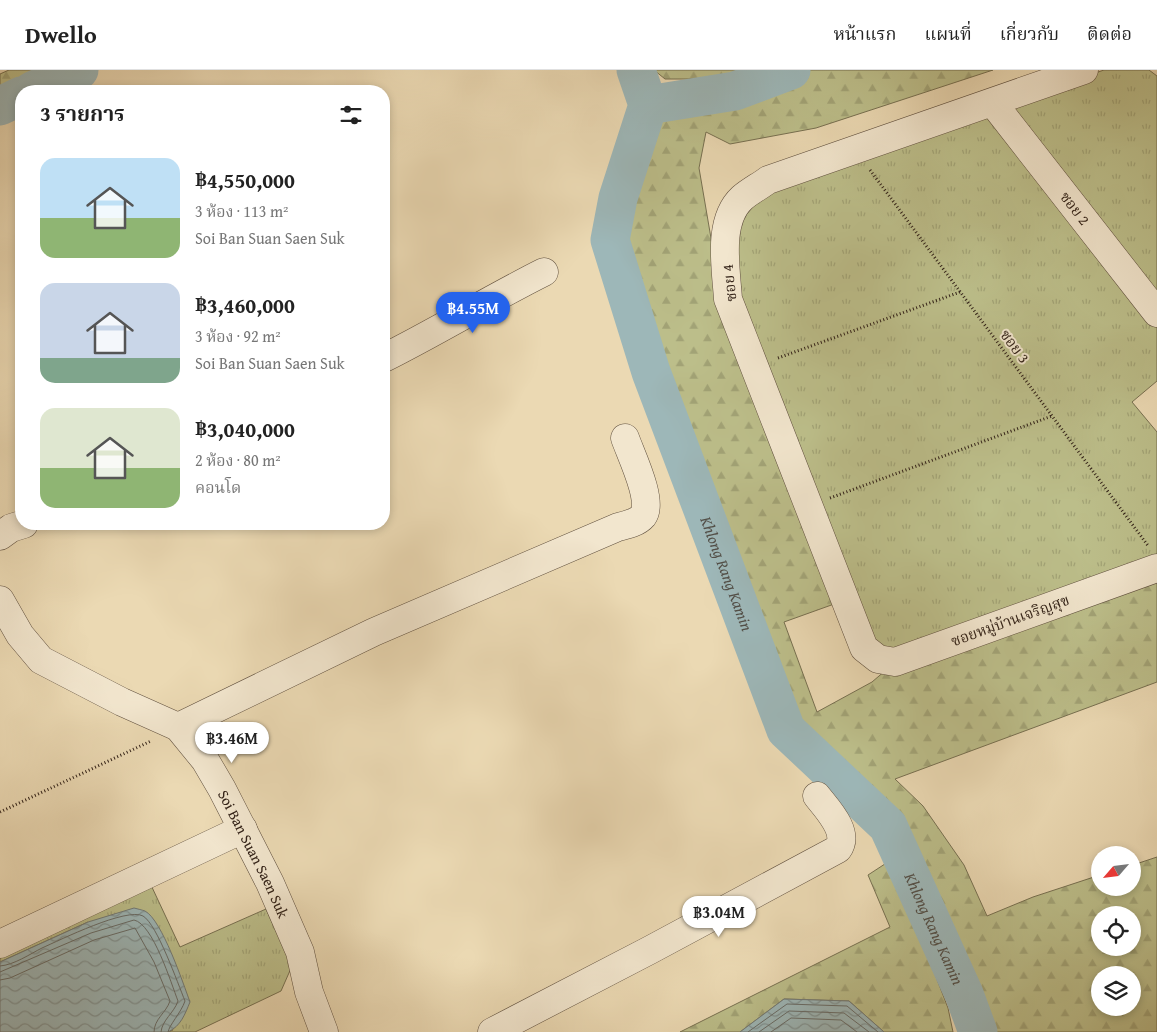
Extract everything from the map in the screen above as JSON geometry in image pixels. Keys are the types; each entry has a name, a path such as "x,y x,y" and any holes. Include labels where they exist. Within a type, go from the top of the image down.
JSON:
{"street":[{"name":"ซอย 4","path":"864,648 728,299 726,262 728,218 741,198 768,180 854,148 993,103 1084,70"},
{"name":"ซอย 2","path":"993,103 1157,313"},
{"path":"390,355 434,333 491,298 544,272"},
{"path":"178,728 374,632 618,527 636,522 646,512 647,504 625,438"},
{"path":"0,536 15,527"},
{"name":"ซอยหมู่บ้านเจริญสุข","path":"864,648 878,659 894,662 1154,559"},
{"name":"Soi Ban Suan Saen Suk","path":"0,600 20,635 41,660 122,702 178,728 204,760 243,829 270,883 300,952 309,992 324,1032"},
{"path":"492,1032 838,849 842,838 840,831 817,796"},
{"path":"0,944 243,829"}],"path":[{"name":"ซอย 3","path":"854,148 1052,416 1154,559"},
{"path":"753,367 960,292"},
{"path":"808,507 1052,416"},
{"path":"0,812 178,728"}],"green space":[{"path":"9,70 47,70 0,91 0,74"},
{"path":"654,70 768,70 736,79 665,79"},
{"path":"799,70 993,70 816,128 730,144 706,132 699,168 718,279 837,603 784,622 817,712 872,682 886,670 1157,578 1157,682 895,779 923,806 964,865 987,916 1033,897 1091,878 1091,896 1141,896 1141,862 1157,857 1157,1032 989,1032 942,930 938,905 912,851 882,802 794,725 764,658 665,389 621,241 637,158 655,121 694,104"},
{"path":"1104,70 1149,70 1157,76 1157,381 1132,402 1157,432 1157,557 903,649 883,650 869,638 736,302 732,256 748,201 779,182"},
{"path":"891,860 948,1008 953,1032 884,1032 849,1001 784,999 740,1032 680,1032 890,927 868,875"},
{"path":"150,883 180,947 266,909 292,966 281,991 195,1032 168,1032 173,1030 88,922 0,962 0,952"}],"water":[{"path":"134,908 145,911 158,926 177,967 190,1002 182,1019 176,1026 168,1032 0,1032 0,962 88,922"},
{"path":"784,999 849,1001 884,1032 740,1032"}],"waterway":[{"path":"45,85 79,70"},
{"name":"Khlong Rang Kamin","path":"636,70 648,105 618,198 610,240 651,372 786,730 888,826 964,994 978,1032"},
{"path":"648,105 735,91 791,70"},
{"path":"0,106 15,99"}]}
